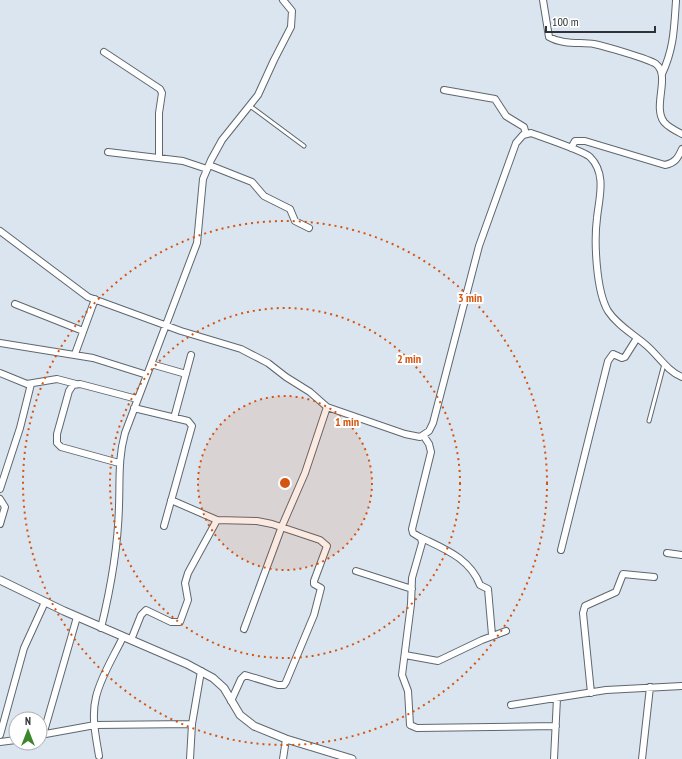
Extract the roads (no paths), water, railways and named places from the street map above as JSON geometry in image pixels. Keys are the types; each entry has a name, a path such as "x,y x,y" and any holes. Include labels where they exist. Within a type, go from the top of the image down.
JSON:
{"street":[{"path":"101,628 113,577 119,506 119,463 122,444 137,399 197,243 203,179 222,140 258,95 291,27 292,11 283,0"},
{"path":"543,0 549,37 562,42 605,47 650,60 660,68 662,74"},
{"path":"676,1 674,40 671,54 662,74 660,97 662,118 665,124 682,134"},
{"path":"104,52 160,89 159,158"},
{"path":"444,90 495,99 506,116 520,123 524,127 526,134"},
{"path":"0,230 82,294 166,325 251,353 310,392 327,407 405,434 416,437 423,436 429,431 433,423 481,240 516,143 519,138 531,133 588,155 592,159 599,174 601,190 596,224 601,296 614,319 637,338 673,372 682,377"},
{"path":"571,148 575,141 586,141 665,165 672,164 682,149"},
{"path":"108,152 190,162 252,182 264,196 290,209 295,221 309,228"},
{"path":"75,354 95,299"},
{"path":"15,304 84,331"},
{"path":"561,550 609,358 614,354 624,358 637,338"},
{"path":"0,343 94,358 147,375"},
{"path":"174,418 191,355"},
{"path":"151,364 186,374"},
{"path":"0,373 21,382 31,384 57,379 137,399"},
{"path":"0,489 13,450 31,384"},
{"path":"76,384 69,391 57,434 57,443 62,447 119,463"},
{"path":"244,629 282,526 305,473 327,407"},
{"path":"134,408 188,422 192,429 164,526"},
{"path":"423,436 430,444 430,455 412,528 413,533 460,557 474,571 480,585 488,589 492,636"},
{"path":"0,499 5,507 0,524"},
{"path":"171,500 217,520 257,521 282,526 322,542 327,546 314,581 314,584 321,588 314,615 284,684 278,685 245,675 241,679 231,701"},
{"path":"132,640 141,615 146,610 171,622 180,622 188,600 185,583 188,574 217,520"},
{"path":"420,537 422,543 412,578 402,675 408,691 409,723 411,726 556,726"},
{"path":"667,553 682,555"},
{"path":"356,571 412,589"},
{"path":"590,693 583,613 585,606 616,592 623,574 654,577"},
{"path":"0,580 101,628 132,640 202,672 219,682 245,720 254,726 286,739 352,759"},
{"path":"0,735 24,648 45,602"},
{"path":"48,715 77,617"},
{"path":"404,655 438,661 506,631"},
{"path":"99,756 94,725 94,711 98,692 123,637"},
{"path":"190,759 192,724 202,672"},
{"path":"510,705 619,688 682,686"},
{"path":"642,759 650,687"},
{"path":"554,759 557,698"},
{"path":"48,734 94,725 192,724"},
{"path":"283,759 286,739"}],"lane":[{"path":"250,106 304,146"},
{"path":"649,420 664,363"}]}
